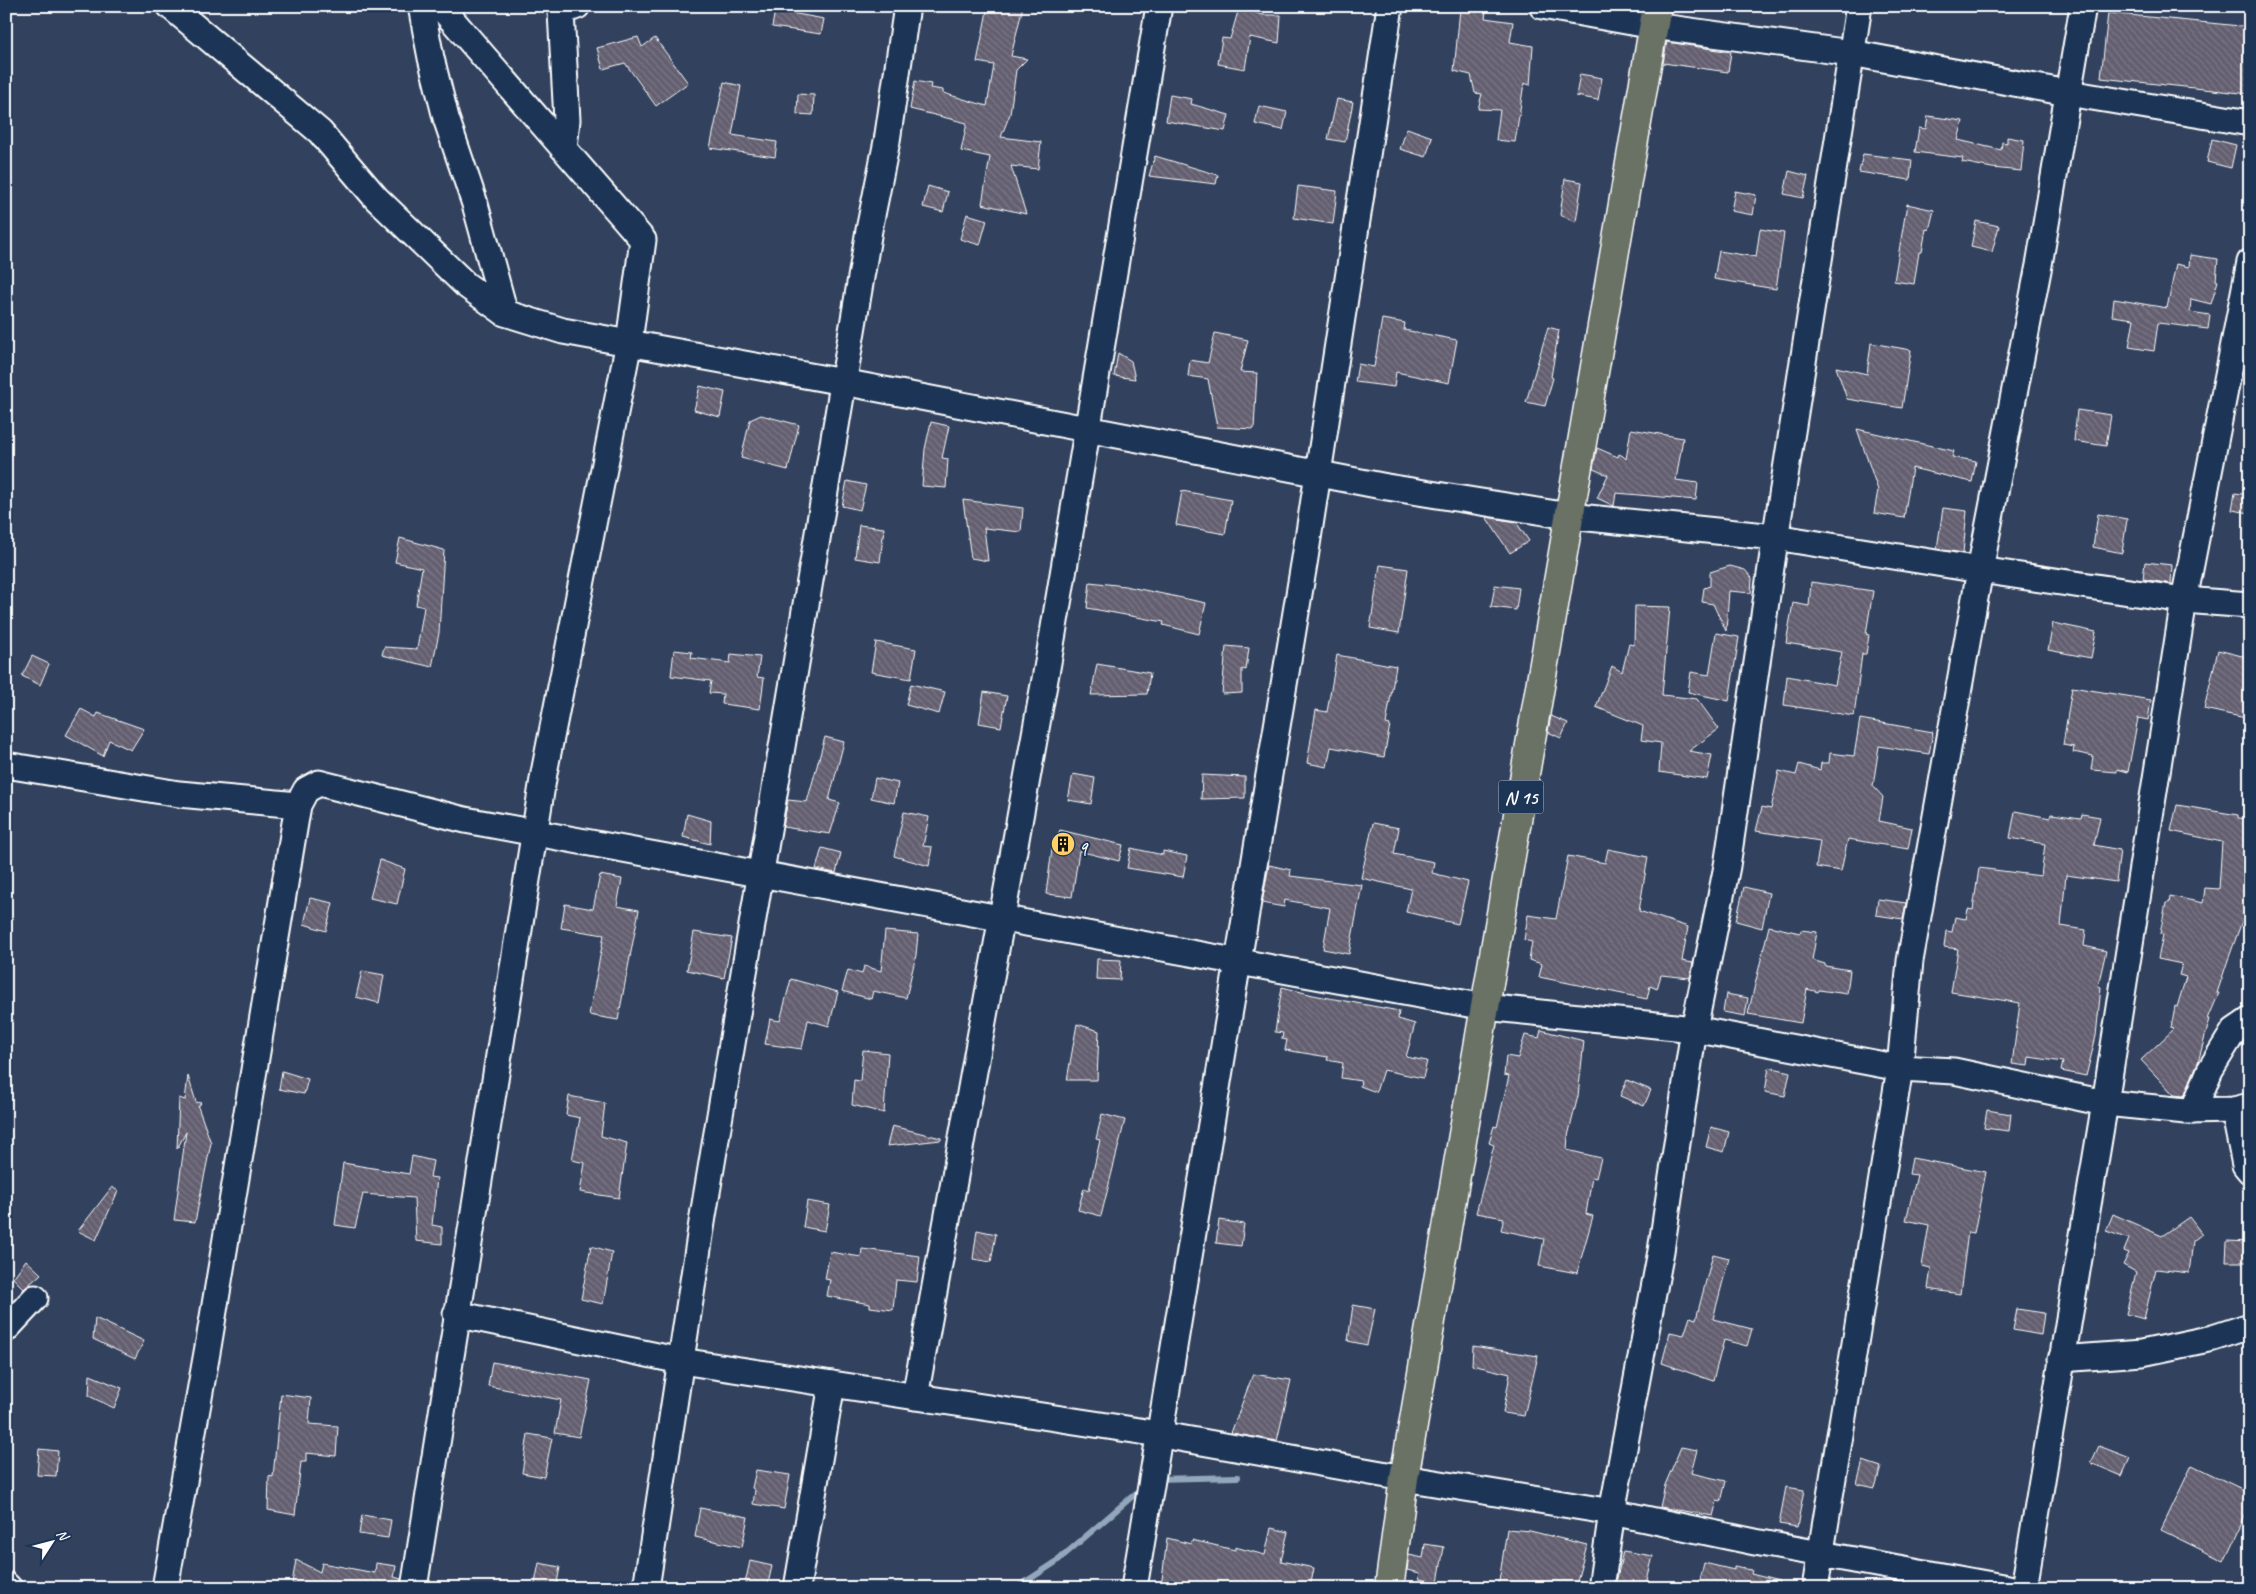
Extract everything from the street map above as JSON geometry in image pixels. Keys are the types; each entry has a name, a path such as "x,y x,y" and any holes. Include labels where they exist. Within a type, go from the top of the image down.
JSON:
{"main road":[{"name":"N 15","path":"1389,1588 1404,1478 1655,16"}],"street":[{"path":"170,6 320,132 376,198 466,285 505,313 563,332 629,342 843,382 1387,487 1569,516 1775,537 2184,600 2250,605"},
{"path":"421,6 431,58 446,118 475,204 505,313"},
{"path":"414,1588 456,1314 535,832 629,342 644,240 440,6"},
{"path":"564,148 567,120 561,12 577,6"},
{"path":"646,1588 760,874 869,230 887,141 907,6"},
{"path":"916,1397 1002,919 1159,6"},
{"path":"1134,1588 1317,472 1390,6"},
{"path":"1542,6 1655,16 2068,93 2250,123"},
{"path":"1601,1588 1612,1512 1660,1251 1694,1029 1727,866 1775,537 1859,6"},
{"path":"1815,1588 1900,1068 1910,961 1980,570 2039,265 2083,6"},
{"path":"2024,1588 2105,1103 2184,600 2250,262"},
{"path":"6,765 179,794 298,805"},
{"path":"165,1588 208,1347 298,805 306,790 319,783 465,820 1485,1007 1694,1029 1900,1068 1954,1071 2105,1103 2194,1111 2242,1108 2245,1165 2250,1171"},
{"path":"2194,1111 2210,1070 2234,1031 2250,1020"},
{"path":"6,1329 35,1298"},
{"path":"456,1314 681,1361 1159,1434 1404,1478 1612,1512 1820,1554 2008,1588"},
{"path":"2061,1359 2142,1352 2213,1338 2250,1326"},
{"path":"797,1588 832,1384"}],"building":[{"path":"988,6 1023,6 1011,56 1027,59 1016,70 1010,114 1001,137 1041,142 1038,169 1011,166 1026,214 982,204 990,157 961,151 967,123 910,109 915,81 931,84 930,88 943,90 943,93 987,106 994,65 977,62"},
{"path":"1239,8 1263,15 1281,15 1279,43 1250,37 1245,69 1218,64 1222,38 1230,39"},
{"path":"1460,9 1486,12 1485,18 1513,22 1510,42 1533,46 1530,85 1524,83 1515,142 1496,140 1500,110 1478,109 1482,94 1475,93 1471,75 1454,71"},
{"path":"775,10 824,19 821,34 772,27"},
{"path":"2108,13 2250,27 2250,94 2101,78"},
{"path":"638,37 642,47 655,38 688,83 656,106 625,63 603,69 597,48"},
{"path":"1667,42 1731,52 1728,72 1663,63"},
{"path":"1580,74 1602,78 1598,100 1576,96"},
{"path":"724,82 741,86 732,135 777,142 775,157 710,148"},
{"path":"798,94 814,95 813,115 797,114"},
{"path":"1170,95 1192,99 1191,104 1229,115 1225,131 1166,121"},
{"path":"1337,99 1353,102 1345,142 1328,139"},
{"path":"1259,106 1287,112 1283,130 1255,124"},
{"path":"1928,116 1963,121 1958,140 2001,150 2002,142 2007,143 2007,137 2024,140 2021,171 1962,162 1963,158 1915,152 1919,128 1926,129"},
{"path":"1407,128 1432,137 1426,157 1400,149"},
{"path":"2212,139 2236,145 2231,168 2207,162"},
{"path":"1863,154 1912,160 1910,180 1859,172"},
{"path":"1155,156 1218,175 1216,184 1149,176"},
{"path":"1789,171 1808,176 1803,198 1784,194"},
{"path":"1565,179 1582,182 1576,222 1560,215"},
{"path":"928,186 948,192 943,212 923,207"},
{"path":"1298,186 1337,191 1333,224 1294,218"},
{"path":"1735,191 1756,195 1753,215 1731,211"},
{"path":"1907,204 1934,210 1929,230 1926,229 1922,252 1919,252 1914,284 1894,281"},
{"path":"967,214 987,220 980,245 960,239"},
{"path":"1976,221 1999,226 1992,252 1971,247"},
{"path":"1760,229 1784,233 1776,289 1714,279 1719,251 1756,257"},
{"path":"2190,255 2218,259 2216,280 2218,281 2211,304 2191,299 2190,312 2210,315 2208,329 2158,323 2154,351 2129,347 2134,319 2112,316 2114,299 2167,308 2176,264 2189,267"},
{"path":"1382,319 1405,323 1404,330 1457,340 1449,383 1396,372 1394,387 1355,382 1358,364 1374,367"},
{"path":"1548,327 1559,330 1551,377 1553,378 1545,406 1526,402"},
{"path":"1215,333 1248,340 1240,372 1257,373 1254,429 1217,427 1208,379 1188,376 1190,360 1208,363"},
{"path":"1871,343 1911,350 1902,408 1847,399 1836,367 1867,374"},
{"path":"1118,353 1131,361 1135,379 1114,376"},
{"path":"700,386 725,392 720,417 694,410"},
{"path":"2077,410 2111,415 2106,446 2074,441"},
{"path":"761,415 799,425 788,470 741,458 750,420"},
{"path":"931,422 949,426 942,458 948,459 946,488 922,486 925,449"},
{"path":"1631,429 1683,438 1676,480 1698,483 1696,500 1616,493 1614,506 1597,498 1608,475 1593,469 1597,448 1618,457 1619,454 1626,459"},
{"path":"1857,429 1954,451 1952,457 1976,461 1972,482 1912,468 1904,518 1874,513 1878,490"},
{"path":"847,481 866,485 860,510 842,506"},
{"path":"1182,491 1231,500 1225,534 1176,525"},
{"path":"2235,493 2250,495 2250,513 2232,510"},
{"path":"963,500 1023,508 1021,532 984,528 988,561 971,558"},
{"path":"1943,508 1967,511 1963,553 1937,549"},
{"path":"2098,514 2127,519 2122,553 2093,547"},
{"path":"1486,517 1516,522 1529,541 1510,553"},
{"path":"859,525 884,528 880,562 855,558"},
{"path":"400,538 444,550 439,633 432,667 382,655 384,647 417,649 424,607 416,605 422,568 395,562"},
{"path":"2145,562 2172,565 2171,584 2143,579"},
{"path":"1380,565 1408,569 1399,633 1370,628"},
{"path":"1730,566 1745,570 1752,578 1751,593 1729,591 1726,631 1713,604 1702,602 1704,588 1710,586 1710,572"},
{"path":"1090,582 1125,586 1206,603 1199,634 1163,625 1164,622 1087,608"},
{"path":"1811,582 1873,591 1866,634 1869,635 1866,654 1862,654 1854,716 1784,705 1787,676 1835,685 1842,652 1786,643 1793,603 1809,606"},
{"path":"1495,585 1519,588 1516,610 1491,607"},
{"path":"1635,606 1670,607 1662,695 1697,699 1719,729 1689,751 1712,755 1707,779 1659,772 1661,743 1641,740 1643,726 1596,707 1612,666 1622,672 1629,644 1634,645"},
{"path":"2053,623 2096,632 2091,658 2048,650"},
{"path":"1716,633 1739,637 1729,701 1688,692 1691,672 1709,675"},
{"path":"876,642 916,649 911,679 871,672"},
{"path":"1226,646 1249,648 1246,670 1242,669 1242,693 1222,694"},
{"path":"674,650 692,652 691,658 730,663 731,654 760,657 757,677 764,678 760,709 722,704 723,694 709,693 711,681 671,676"},
{"path":"2218,650 2250,658 2250,719 2204,709"},
{"path":"1337,655 1396,666 1386,724 1390,725 1384,757 1331,747 1327,767 1307,763 1316,710 1327,712"},
{"path":"32,656 49,664 40,685 22,676"},
{"path":"1097,664 1150,673 1147,694 1091,695"},
{"path":"911,684 945,692 939,714 906,705"},
{"path":"2072,687 2151,700 2148,720 2138,718 2128,772 2117,769 2117,772 2091,770 2093,756 2073,752 2074,747 2063,745"},
{"path":"984,692 1007,696 1001,727 979,723"},
{"path":"81,709 96,717 98,713 144,729 131,750 109,740 103,756 66,735"},
{"path":"1551,716 1568,723 1561,738 1548,732"},
{"path":"1860,719 1933,732 1929,754 1879,746 1873,786 1883,797 1879,821 1912,828 1908,849 1848,839 1841,871 1816,867 1820,841 1756,831 1762,807 1771,809 1779,771 1796,775 1799,764 1820,770 1821,763 1829,763 1830,753 1854,756"},
{"path":"825,737 844,742 829,800 840,803 830,834 783,827 788,800 807,802"},
{"path":"1073,774 1095,778 1091,804 1068,800"},
{"path":"1202,775 1245,777 1245,798 1201,799"},
{"path":"875,778 898,783 894,803 871,798"},
{"path":"2177,805 2238,815 2238,818 2250,819 2248,890 2250,891 2245,913 2217,993 2219,993 2208,1019 2210,1019 2198,1062 2184,1096 2174,1095 2141,1060 2174,1029 2171,1028 2175,1006 2177,1007 2186,977 2179,975 2182,964 2158,959 2163,935 2160,934 2166,903 2169,903 2170,896 2203,903 2205,888 2219,889 2222,842 2171,831"},
{"path":"2015,811 2050,818 2051,814 2081,818 2082,814 2100,817 2094,845 2120,850 2116,882 2066,875 2061,926 2086,930 2084,946 2106,951 2098,986 2101,987 2096,1036 2086,1076 2061,1071 2063,1062 2029,1057 2028,1066 2012,1064 2020,1003 1951,992 1958,949 1944,947 1946,931 1952,932 1955,917 1966,919 1968,909 1973,910 1979,868 2041,876 2045,844 2010,838"},
{"path":"904,812 929,817 923,846 932,847 929,866 894,856"},
{"path":"687,814 711,821 710,844 683,837"},
{"path":"1373,823 1399,828 1394,854 1434,862 1432,873 1468,882 1458,924 1406,912 1411,889 1361,878"},
{"path":"1060,830 1123,845 1119,861 1079,851 1072,897 1046,894 1052,849"},
{"path":"822,848 841,853 836,873 816,869"},
{"path":"1131,848 1163,855 1163,851 1187,856 1183,877 1127,868"},
{"path":"1608,849 1648,857 1639,911 1688,927 1682,961 1693,963 1690,978 1661,975 1657,989 1650,986 1647,999 1539,977 1542,964 1529,960 1532,942 1524,940 1528,915 1556,919 1568,856 1605,863"},
{"path":"380,860 405,869 397,904 370,898"},
{"path":"1269,865 1291,870 1290,876 1362,885 1349,954 1323,949 1330,908 1285,900 1284,907 1262,903"},
{"path":"600,875 622,879 617,906 639,910 618,1020 589,1015 604,935 561,928 565,904 593,909"},
{"path":"1744,887 1769,893 1762,928 1736,921"},
{"path":"310,898 333,903 326,931 304,924"},
{"path":"1878,899 1906,903 1903,919 1876,915"},
{"path":"1769,926 1800,933 1801,930 1817,932 1812,960 1825,964 1825,966 1850,970 1847,994 1819,990 1818,992 1807,989 1801,1023 1748,1014"},
{"path":"885,931 918,934 916,955 906,998 873,991 871,999 842,991 848,970 862,974 864,966 881,971"},
{"path":"694,932 732,938 724,978 687,970"},
{"path":"1097,959 1121,960 1120,980 1096,979"},
{"path":"362,971 384,975 379,1003 356,997"},
{"path":"791,979 838,992 829,1026 808,1020 802,1049 765,1044 770,1019 780,1021"},
{"path":"1282,987 1313,995 1399,1011 1398,1019 1415,1024 1406,1057 1427,1061 1423,1078 1383,1070 1376,1092 1360,1086 1361,1081 1341,1078 1343,1063 1327,1060 1328,1057 1285,1050 1287,1040 1282,1039 1283,1033 1275,1032"},
{"path":"1726,994 1748,998 1745,1016 1723,1012"},
{"path":"1077,1024 1099,1031 1097,1080 1067,1080"},
{"path":"1541,1030 1584,1041 1578,1096 1568,1136 1567,1150 1601,1158 1596,1178 1592,1177 1586,1214 1593,1216 1577,1273 1539,1266 1544,1239 1501,1230 1504,1218 1476,1213 1494,1145 1489,1143 1494,1126 1497,1127 1509,1076 1504,1075 1506,1056 1518,1058 1525,1035 1539,1038"},
{"path":"863,1050 888,1053 884,1113 852,1105 854,1080 860,1081"},
{"path":"1769,1067 1790,1072 1785,1096 1765,1092"},
{"path":"282,1071 308,1079 304,1094 279,1089"},
{"path":"188,1076 196,1102 201,1103 198,1107 211,1143 195,1222 174,1220 186,1132 177,1149 179,1098 185,1100"},
{"path":"1627,1080 1651,1090 1644,1106 1620,1096"},
{"path":"569,1096 605,1103 601,1136 627,1143 619,1198 580,1192 585,1163 572,1160 580,1118 566,1115"},
{"path":"1987,1110 2011,1114 2009,1131 1984,1128"},
{"path":"1102,1114 1125,1120 1101,1216 1078,1210 1084,1188 1089,1190 1100,1140 1096,1139"},
{"path":"892,1126 941,1138 941,1140 887,1146"},
{"path":"1711,1127 1729,1132 1724,1152 1706,1147"},
{"path":"412,1156 433,1161 430,1177 437,1178 432,1225 442,1227 442,1244 416,1241 414,1198 363,1194 355,1228 335,1225 343,1163 409,1174"},
{"path":"1912,1158 1986,1172 1974,1233 1968,1232 1960,1294 1928,1289 1931,1268 1922,1266 1929,1225 1906,1220 1917,1175 1909,1174"},
{"path":"112,1187 118,1191 96,1240 78,1231"},
{"path":"807,1201 830,1205 825,1231 803,1227"},
{"path":"2113,1214 2162,1236 2189,1217 2202,1234 2193,1241 2189,1273 2156,1269 2144,1319 2126,1314 2136,1272 2123,1265 2129,1253 2124,1251 2129,1239 2106,1231"},
{"path":"1219,1220 1244,1224 1241,1246 1216,1243"},
{"path":"977,1230 996,1234 991,1262 973,1259"},
{"path":"2227,1241 2250,1242 2250,1262 2226,1262"},
{"path":"591,1246 612,1252 603,1304 581,1299"},
{"path":"862,1249 920,1256 917,1282 896,1280 893,1310 870,1307 870,1304 827,1296 830,1280 825,1279 830,1252 861,1257"},
{"path":"1713,1254 1729,1258 1713,1319 1752,1329 1747,1346 1724,1340 1713,1381 1662,1363 1670,1332 1684,1335 1690,1317 1696,1319"},
{"path":"26,1260 41,1274 24,1289 13,1278"},
{"path":"1353,1305 1375,1309 1367,1345 1348,1341"},
{"path":"2017,1309 2044,1313 2041,1335 2013,1330"},
{"path":"95,1318 144,1341 135,1359 93,1339"},
{"path":"1473,1346 1538,1356 1524,1416 1503,1413 1510,1374 1472,1365"},
{"path":"492,1362 591,1380 579,1437 555,1433 561,1400 488,1386"},
{"path":"1253,1374 1291,1380 1277,1441 1231,1433"},
{"path":"90,1375 122,1388 114,1408 89,1396"},
{"path":"281,1394 311,1398 309,1424 338,1426 336,1456 306,1453 306,1462 301,1462 295,1515 268,1510 269,1476 273,1477"},
{"path":"528,1434 552,1438 544,1477 522,1473"},
{"path":"2099,1446 2130,1458 2122,1476 2091,1463"},
{"path":"1681,1447 1697,1450 1691,1473 1726,1481 1721,1502 1717,1501 1713,1516 1660,1507 1665,1485"},
{"path":"39,1449 58,1451 56,1476 37,1475"},
{"path":"1863,1461 1881,1467 1875,1488 1857,1484"},
{"path":"2192,1465 2250,1493 2250,1506 2224,1561 2161,1530"},
{"path":"756,1470 790,1475 784,1509 753,1504 755,1490 752,1488"},
{"path":"1786,1487 1804,1490 1797,1527 1779,1524"},
{"path":"700,1508 748,1517 742,1547 695,1537"},
{"path":"362,1515 391,1520 388,1538 359,1534"},
{"path":"1271,1528 1288,1532 1281,1561 1314,1568 1310,1588 1282,1583 1281,1588 1161,1588 1167,1538 1191,1544 1192,1540 1235,1550 1235,1547 1265,1555"},
{"path":"1507,1529 1530,1531 1587,1545 1575,1588 1498,1588"},
{"path":"1425,1544 1444,1547 1438,1582 1419,1579 1420,1573 1407,1570 1409,1555 1423,1558"},
{"path":"1623,1551 1653,1556 1645,1588 1616,1583"},
{"path":"296,1560 320,1572 322,1563 375,1573 376,1563 396,1566 394,1577 401,1579 400,1588 315,1588 292,1583"},
{"path":"750,1561 772,1566 767,1588 744,1588"},
{"path":"539,1563 560,1567 556,1588 534,1588"},
{"path":"1704,1563 1734,1570 1734,1567 1752,1570 1751,1574 1779,1581 1778,1588 1698,1588"}],"waterway":[{"path":"1157,1479 1238,1477"},
{"path":"1016,1588 1056,1562 1142,1488"}],"place":[{"name":"q","path":"1063,844"}]}
